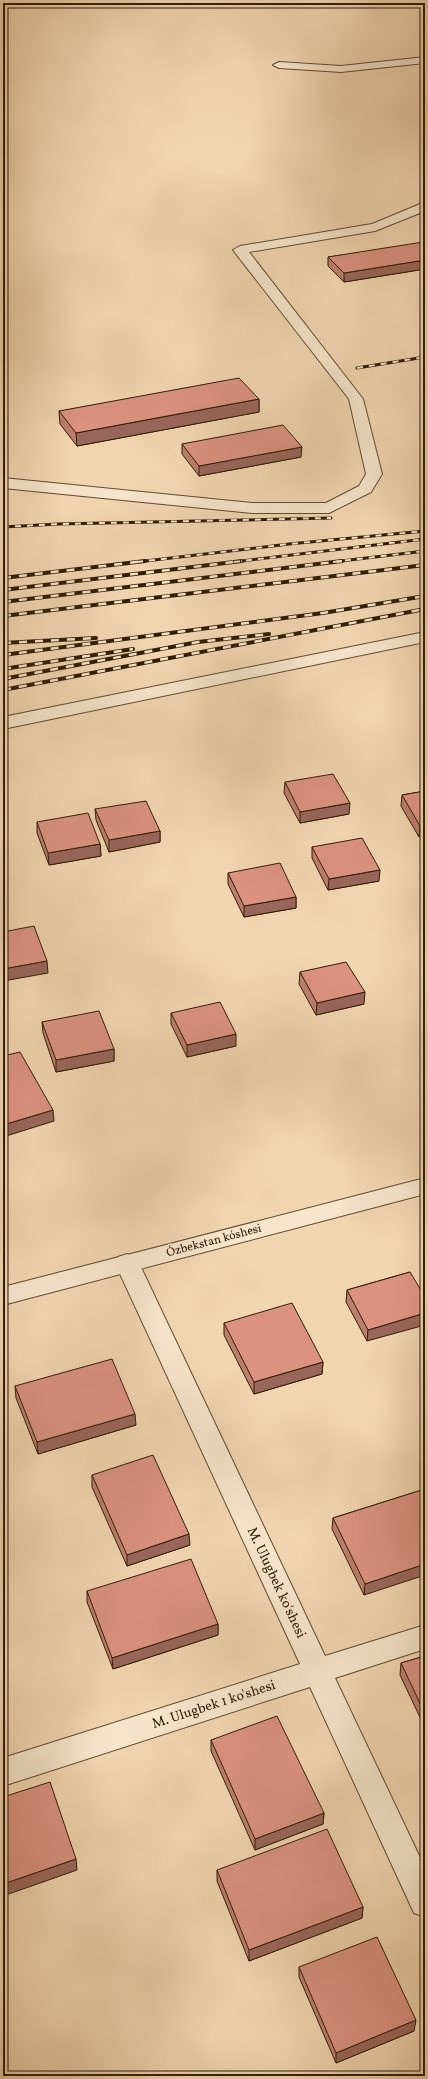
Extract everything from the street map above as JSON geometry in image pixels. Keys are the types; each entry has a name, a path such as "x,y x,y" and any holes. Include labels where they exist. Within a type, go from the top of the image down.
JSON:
{"street":[{"path":"279,65 341,69 425,60"},
{"path":"3,483 252,508 329,508 365,488 374,474 356,398 240,250 375,227 425,206"},
{"path":"3,723 425,637"},
{"name":"Ózbekstan kóshesi","path":"3,1296 425,1186"},
{"name":"M. Ulugbek ko'shesi","path":"126,1264 425,1902"},
{"name":"M. Ulugbek 1 ko'shesi","path":"3,1772 425,1637"}],"building":[{"path":"423,242 425,244 425,260 344,273 328,257"},
{"path":"239,378 259,399 76,433 59,411"},
{"path":"283,425 302,447 199,466 182,444"},
{"path":"333,774 350,803 300,812 285,782"},
{"path":"425,791 425,825 420,826 402,795"},
{"path":"146,801 160,831 109,840 95,809"},
{"path":"88,813 100,844 48,853 37,822"},
{"path":"362,838 380,870 329,879 312,847"},
{"path":"280,863 296,897 244,906 228,873"},
{"path":"34,926 47,961 3,969 3,932"},
{"path":"346,962 365,992 317,1003 300,972"},
{"path":"220,1002 236,1034 187,1045 171,1013"},
{"path":"99,1011 114,1049 56,1060 42,1022"},
{"path":"20,1052 53,1110 3,1125 3,1056"},
{"path":"410,1272 425,1297 425,1313 368,1330 347,1290"},
{"path":"292,1303 323,1362 254,1382 224,1323"},
{"path":"112,1359 135,1414 37,1442 15,1386"},
{"path":"153,1455 189,1534 127,1555 92,1475"},
{"path":"425,1489 425,1564 365,1584 333,1518"},
{"path":"191,1559 218,1624 112,1658 87,1591"},
{"path":"425,1656 425,1714 401,1663"},
{"path":"277,1716 324,1813 255,1839 211,1740"},
{"path":"50,1782 76,1859 3,1884 3,1797"},
{"path":"327,1829 363,1907 249,1950 217,1870"},
{"path":"377,1937 416,2020 336,2053 299,1967"}],"railway":[{"path":"357,368 425,357"},
{"path":"3,527 58,524 331,518"},
{"path":"137,562 289,544 425,531"},
{"path":"234,562 425,539"},
{"path":"333,562 425,551"},
{"path":"3,578 145,561"},
{"path":"3,590 242,561"},
{"path":"3,602 342,561"},
{"path":"3,616 425,565"},
{"path":"3,655 323,613 425,596"},
{"path":"3,690 425,609"},
{"path":"3,679 198,642 269,634"},
{"path":"3,643 96,638"},
{"path":"3,669 133,649"}]}
